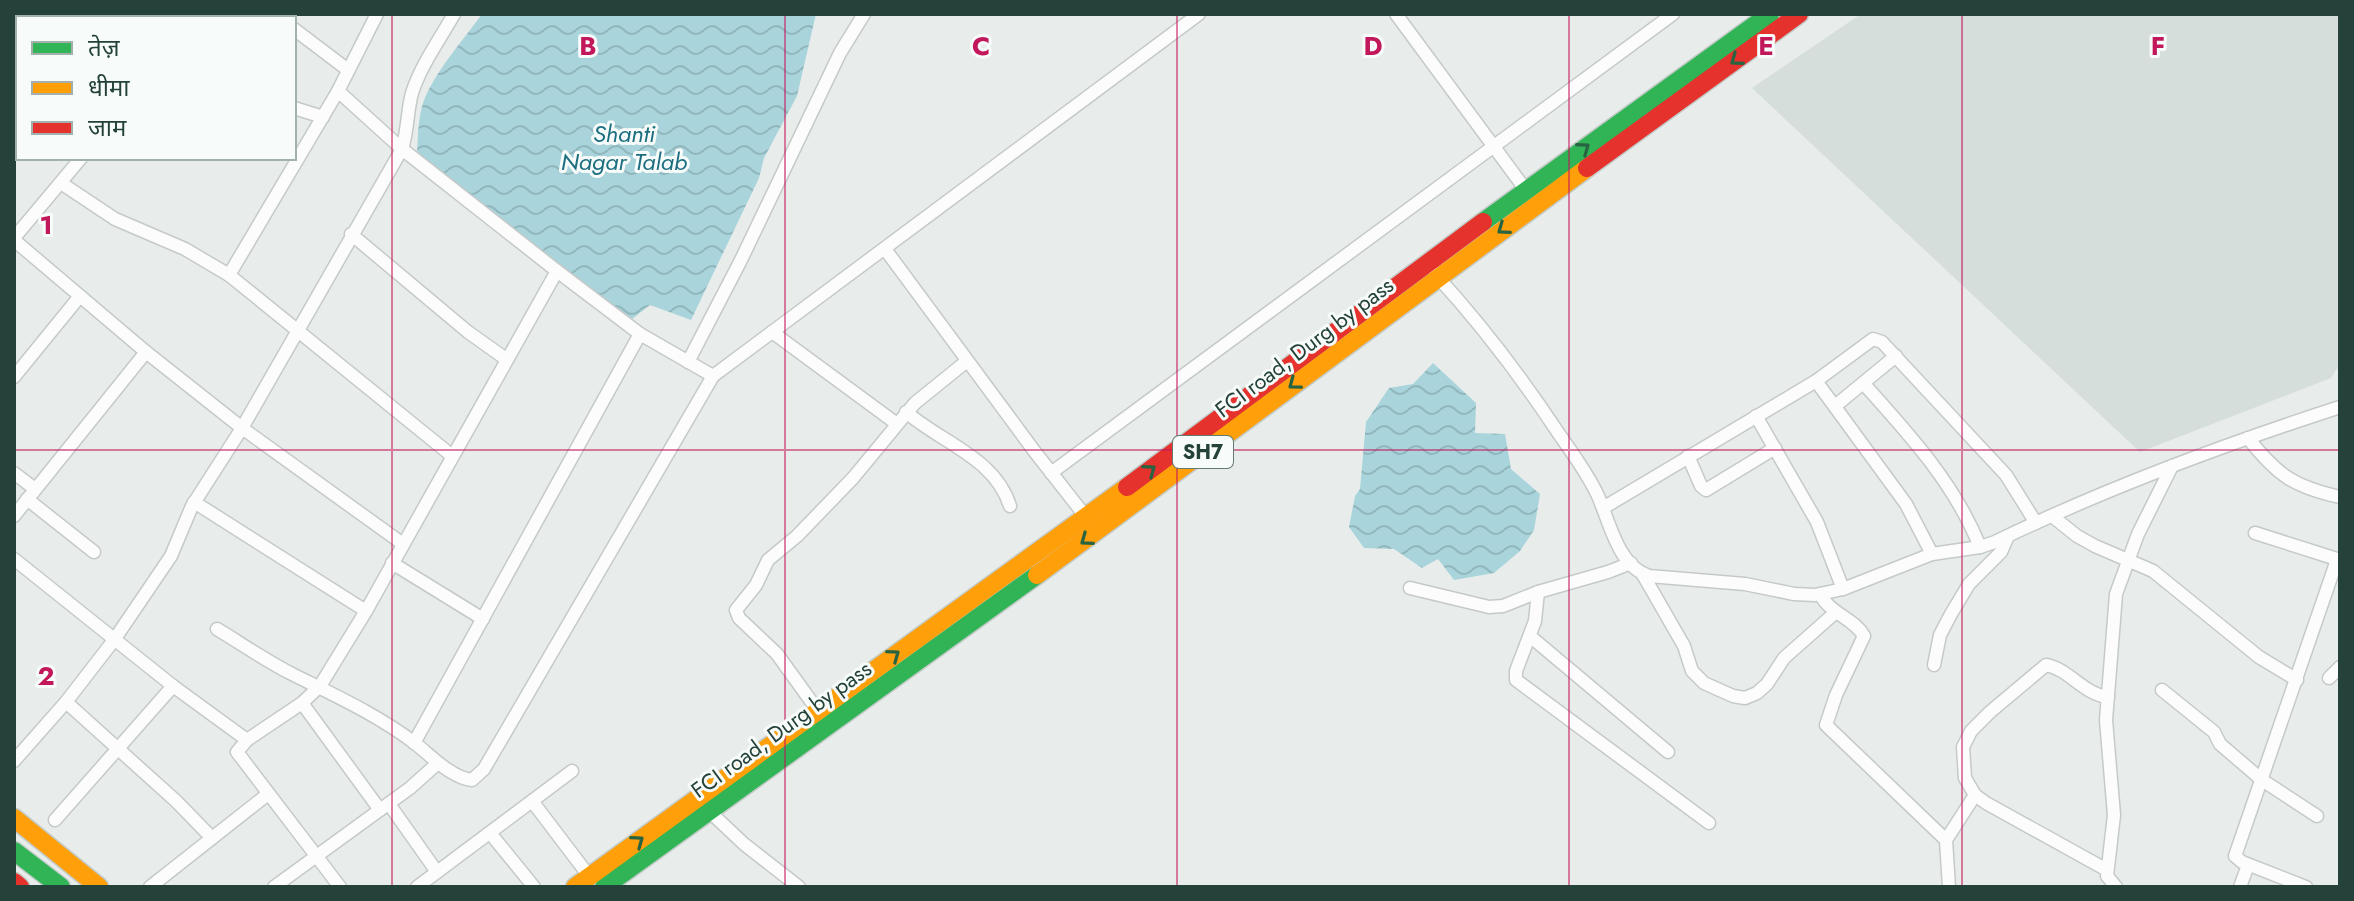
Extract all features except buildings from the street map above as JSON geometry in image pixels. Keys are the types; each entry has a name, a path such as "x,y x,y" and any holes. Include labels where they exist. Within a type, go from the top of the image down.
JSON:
{"main road":[{"name":"FCI road, Durg by pass","path":"590,883 709,811 822,718 1086,517 1531,198 1770,14"},
{"name":"FCI road, Durg by pass","path":"1531,198 1799,14"},
{"name":"FCI road, Durg by pass","path":"590,883 822,718 1154,490 1431,271"},
{"path":"14,818 99,887"},
{"path":"14,851 61,887"},
{"path":"14,882 20,887"}],"street":[{"path":"229,275 338,91 377,14"},
{"path":"14,761 66,702 114,640 171,556 194,502 242,428 402,149 416,83 454,14"},
{"path":"688,362 741,260 840,53 864,14"},
{"path":"217,629 276,666 320,686 388,725 438,763 472,780 478,776 713,376 1199,14"},
{"path":"1396,14 1531,198"},
{"path":"1051,473 1673,14"},
{"path":"296,31 348,70"},
{"path":"338,91 402,149 557,271 640,334 713,376"},
{"path":"296,109 323,117"},
{"path":"79,160 14,239 146,352 242,428 403,544"},
{"path":"61,183 115,219 185,249 229,275 451,455"},
{"path":"351,234 468,332 506,359"},
{"path":"885,249 1086,517"},
{"path":"340,887 237,752 247,740 302,703 320,686 366,611 557,271"},
{"path":"1431,271 1536,399 1586,474 1603,508 1610,531 1631,563 1642,573 1684,646 1692,671 1704,683 1733,696 1745,698 1757,693 1767,684 1784,658 1836,612"},
{"path":"14,377 80,296"},
{"path":"772,332 897,424"},
{"path":"414,743 640,334"},
{"path":"1603,508 1816,381 1873,339 1882,342 1896,356 2006,475 2036,523"},
{"path":"14,516 146,352"},
{"path":"1835,406 1896,356"},
{"path":"822,718 777,654 739,618 736,610 756,585 768,560 797,536 853,478 906,412 967,361"},
{"path":"1816,381 1906,504 1932,554"},
{"path":"1864,384 1915,441 1964,513 1976,548 1979,572"},
{"path":"1642,573 1745,584 1794,594 1820,594 1843,589 1932,554 1976,548 2172,466 2340,407"},
{"path":"906,412 992,473 1006,493 1010,506"},
{"path":"1756,416 1817,522 1843,589"},
{"path":"2248,438 2285,479 2298,486 2340,497"},
{"path":"1688,456 1701,486 1706,490 1775,448"},
{"path":"2108,697 2094,694 2051,665 2041,667 1990,712 1966,739 1962,754 1965,778 1975,795 2110,882 2114,815 2106,720 2108,697 2116,594 2128,559 2172,466"},
{"path":"14,473 31,494 94,552"},
{"path":"194,502 366,611"},
{"path":"2052,516 2077,536 2153,571 2248,648 2297,680"},
{"path":"2255,533 2339,560 2235,856 2248,865 2306,887"},
{"path":"1934,665 1940,635 1963,594 1979,572 2001,552 2008,536"},
{"path":"14,559 173,686 247,740"},
{"path":"392,563 483,619"},
{"path":"1410,588 1489,607 1503,606 1631,563"},
{"path":"1538,592 1531,637 1515,675 1520,685 1709,823"},
{"path":"1820,594 1864,636 1836,695 1826,725 1946,840"},
{"path":"1531,637 1668,752"},
{"path":"2329,678 2340,667"},
{"path":"55,820 173,686"},
{"path":"2162,690 2214,732 2220,744 2262,780 2317,816"},
{"path":"66,702 176,801 212,838"},
{"path":"302,703 437,872"},
{"path":"274,887 384,807 438,763"},
{"path":"417,887 572,771"},
{"path":"150,887 268,794"},
{"path":"1949,887 1946,840 1975,795"},
{"path":"532,801 590,883"},
{"path":"709,811 744,844 799,887"},
{"path":"490,833 534,887"},
{"path":"2240,887 2248,865"}],"shaded area":[{"path":"1861,14 2340,14 2340,364 2331,378 2140,452 1752,88"}],"water":[{"name":"Shanti Nagar Talab","path":"482,14 816,14 797,96 764,158 759,178 691,320 650,305 632,319 417,153 420,115 428,92 441,69"},
{"path":"1433,363 1476,403 1475,433 1505,434 1511,469 1540,494 1534,530 1520,551 1494,573 1454,580 1438,559 1422,568 1394,549 1364,548 1349,527 1355,496 1360,489 1366,422 1389,388 1413,384"}],"traffic: fast":[{"path":"1483,222 1770,14"},
{"path":"604,887 1037,575"},
{"path":"14,851 61,887"}],"traffic: slow":[{"path":"1037,575 1587,168"},
{"path":"575,887 1127,487"},
{"path":"14,818 99,887"}],"traffic: jam":[{"path":"1587,168 1799,14"},
{"path":"1127,487 1483,222"},
{"path":"14,882 20,887"}]}
